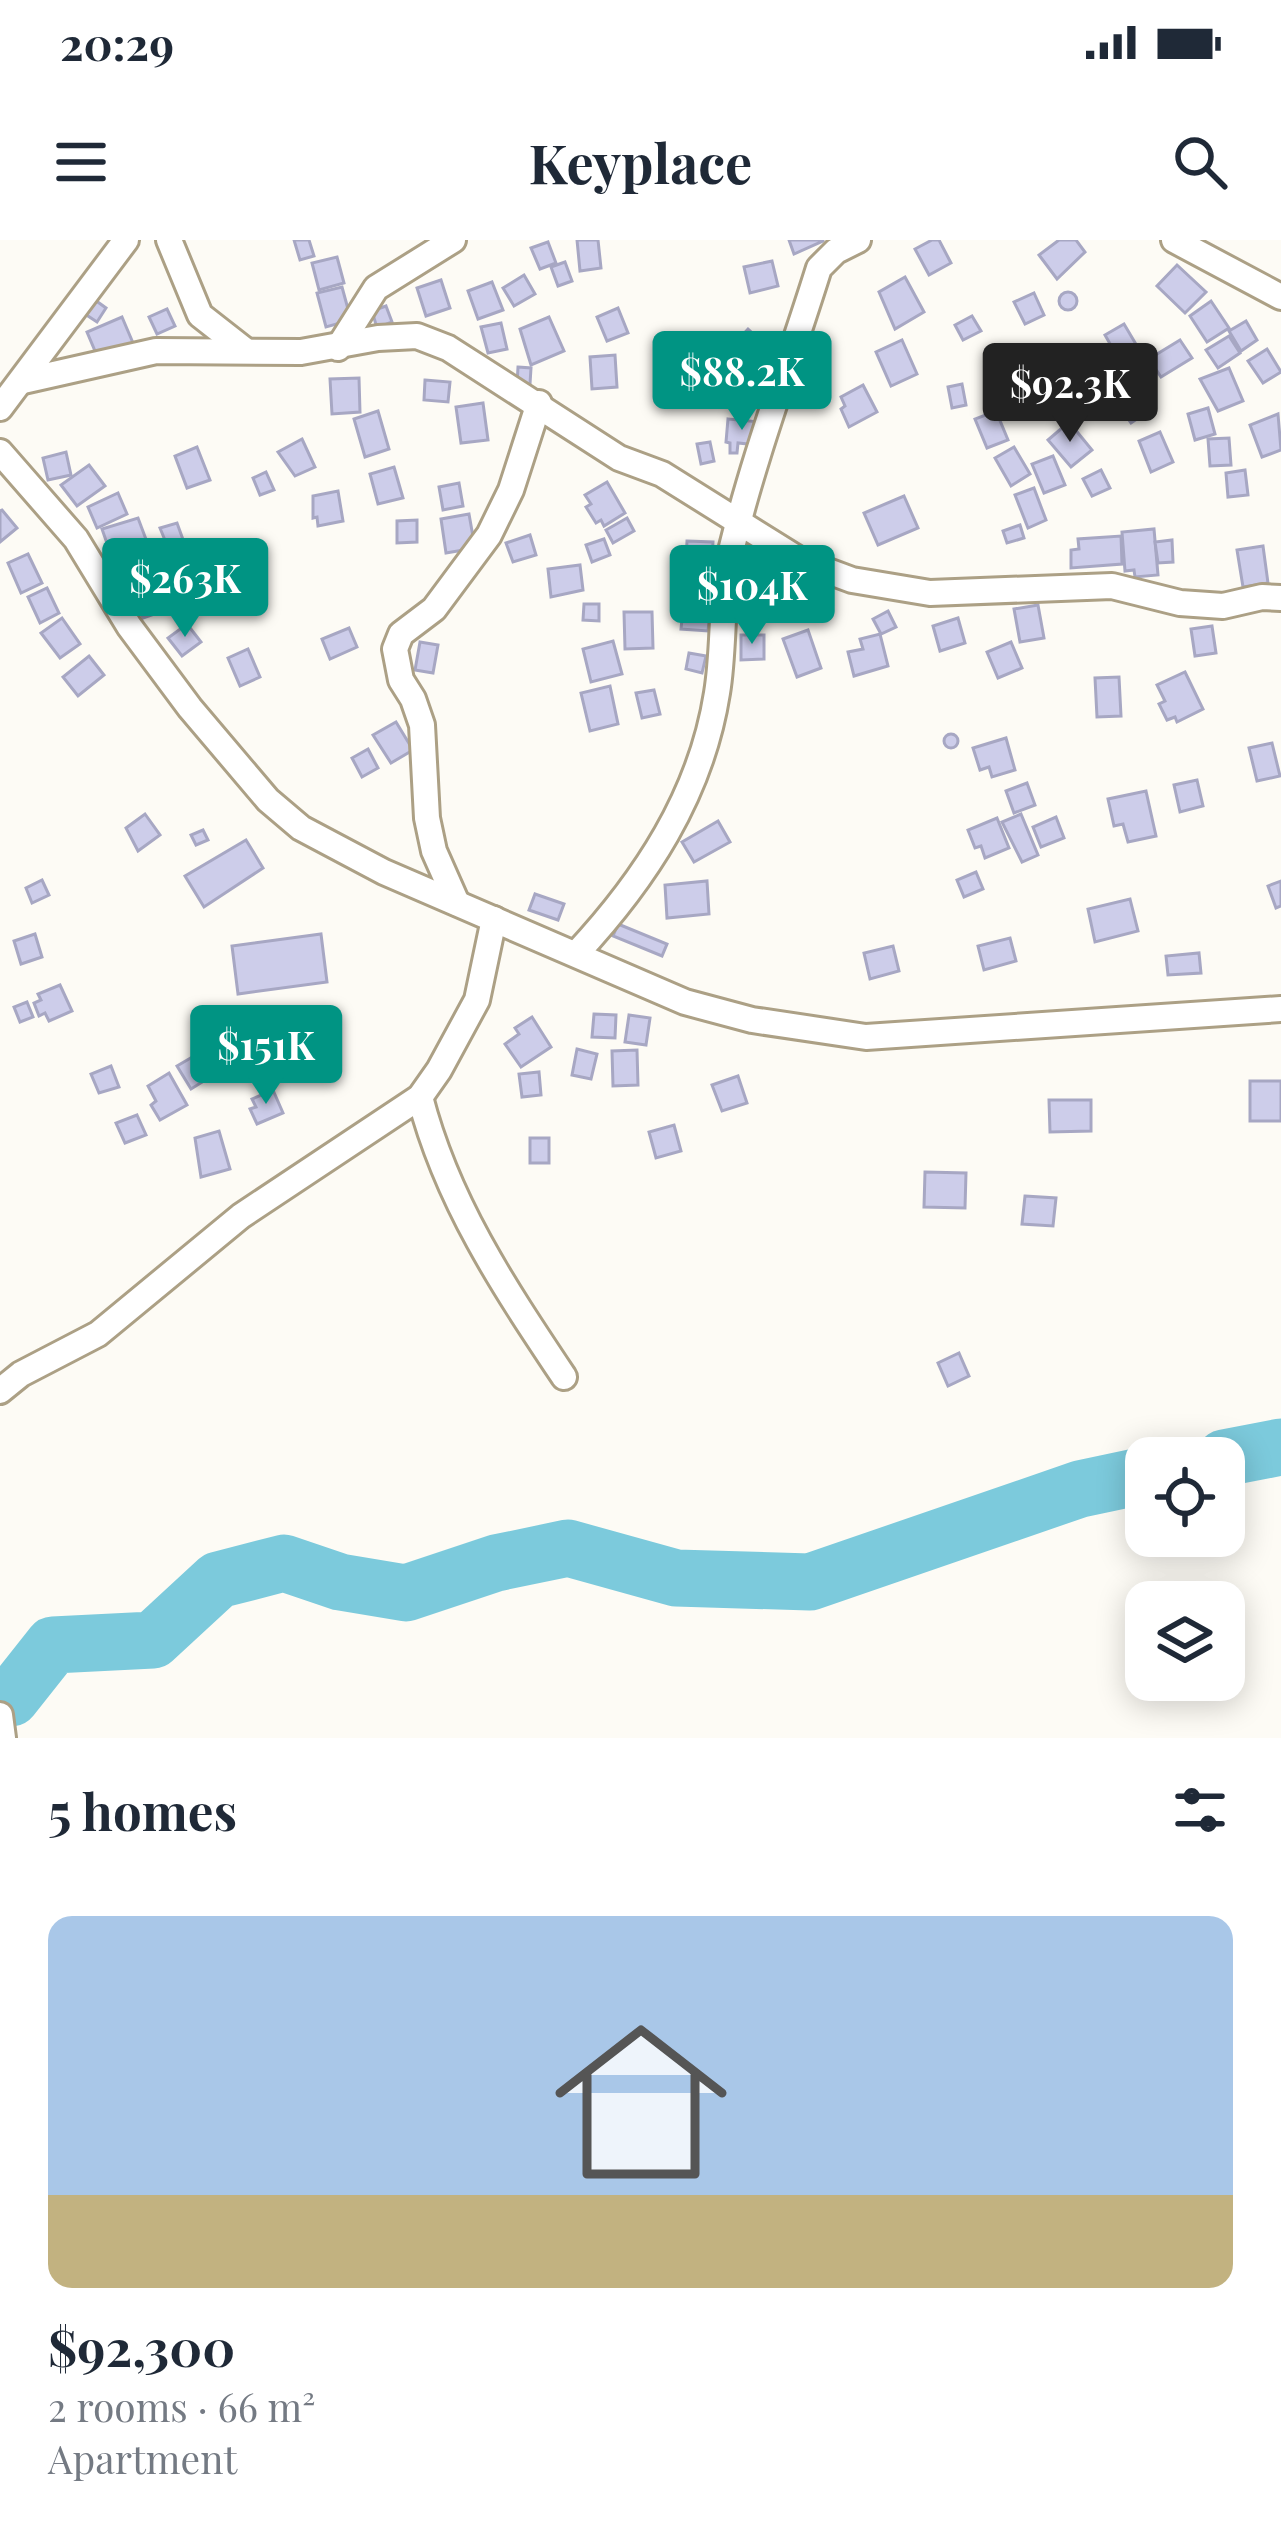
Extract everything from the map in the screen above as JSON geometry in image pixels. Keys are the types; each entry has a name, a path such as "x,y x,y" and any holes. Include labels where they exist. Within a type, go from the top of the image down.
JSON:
{"street":[{"path":"0,408 126,240"},
{"path":"169,240 200,315 246,351"},
{"path":"338,348 376,288 453,240"},
{"path":"576,954 646,870 701,757 717,694 731,550 819,268 836,251 858,240"},
{"path":"1174,240 1281,297"},
{"path":"23,381 156,351 338,348 378,338 417,336 448,348 619,458 662,473 801,560 852,580 911,590 978,592 1112,586 1180,603 1223,606 1281,598"},
{"path":"457,903 434,851 427,818 422,725 401,680 395,649 401,634 434,609 489,535 511,490 539,404"},
{"path":"0,452 76,539 129,626 268,800 302,828 350,856 457,903 685,1002 800,1029 866,1036 1281,1009"},
{"path":"0,1391 21,1374 98,1334 242,1216 420,1096 477,1000 494,919"},
{"path":"420,1096 436,1154 474,1239 564,1377"},
{"path":"0,1715 3,1738"}],"building":[{"path":"294,240 309,240 314,256 300,260"},
{"path":"577,240 598,240 601,268 580,271"},
{"path":"789,240 823,240 823,241 794,254"},
{"path":"939,240 951,263 929,275 915,249"},
{"path":"1059,240 1076,240 1085,252 1057,279 1039,255"},
{"path":"548,242 556,263 540,269 531,248"},
{"path":"337,257 344,283 319,290 312,263"},
{"path":"772,261 778,286 750,293 744,267"},
{"path":"565,262 572,281 558,286 551,267"},
{"path":"1177,265 1206,292 1185,313 1157,286"},
{"path":"524,275 535,294 514,306 503,288"},
{"path":"905,277 924,312 895,329 879,292"},
{"path":"441,280 450,308 426,316 417,288"},
{"path":"492,282 503,310 478,319 468,291"},
{"path":"342,287 351,320 326,327 317,293"},
{"path":"1068,292 1077,301 1068,310 1059,301"},
{"path":"1034,293 1044,315 1025,324 1014,302"},
{"path":"95,300 106,308 97,322 85,314"},
{"path":"1211,301 1229,328 1207,342 1190,316"},
{"path":"386,306 392,322 377,328 372,311"},
{"path":"618,308 628,333 607,341 597,317"},
{"path":"167,309 175,326 157,334 149,317"},
{"path":"972,316 981,331 963,340 955,325"},
{"path":"122,317 133,343 98,358 87,332"},
{"path":"549,317 564,351 531,365 520,329"},
{"path":"1246,321 1257,340 1241,351 1229,331"},
{"path":"501,323 507,349 488,353 481,327"},
{"path":"1124,324 1140,351 1121,363 1105,335"},
{"path":"748,329 761,341 748,355 735,343"},
{"path":"1229,336 1240,353 1218,368 1206,350"},
{"path":"902,340 917,374 891,386 876,352"},
{"path":"1180,340 1192,358 1161,377 1149,359"},
{"path":"700,347 701,375 672,377 670,349"},
{"path":"1267,349 1281,372 1263,383 1248,361"},
{"path":"615,355 617,387 592,389 590,357"},
{"path":"518,367 531,368 530,384 517,384"},
{"path":"1229,368 1243,401 1218,411 1200,379"},
{"path":"359,378 360,412 332,414 330,379"},
{"path":"1132,378 1153,408 1131,423 1110,393"},
{"path":"425,380 450,382 448,402 424,400"},
{"path":"962,384 966,405 952,408 948,387"},
{"path":"863,385 877,412 849,427 841,397"},
{"path":"483,403 488,440 461,443 456,407"},
{"path":"1208,408 1215,434 1195,440 1188,414"},
{"path":"378,411 389,449 365,457 354,419"},
{"path":"996,411 1008,440 987,448 975,419"},
{"path":"1278,414 1281,450 1262,457 1250,425"},
{"path":"728,419 760,422 758,445 738,443 737,453 730,453"},
{"path":"1069,422 1092,450 1071,467 1048,440"},
{"path":"1160,432 1173,462 1151,472 1139,441"},
{"path":"1229,438 1231,465 1210,466 1208,439"},
{"path":"302,439 315,467 295,476 278,452"},
{"path":"710,442 714,461 701,464 697,444"},
{"path":"197,447 210,480 187,488 175,456"},
{"path":"1014,447 1030,474 1011,486 995,458"},
{"path":"66,452 71,475 48,480 43,458"},
{"path":"1053,456 1065,485 1044,493 1032,464"},
{"path":"89,465 105,486 77,506 61,485"},
{"path":"394,467 403,498 378,504 370,474"},
{"path":"1101,470 1110,488 1092,496 1083,479"},
{"path":"1245,470 1248,495 1228,497 1226,473"},
{"path":"266,472 274,490 260,495 253,478"},
{"path":"607,482 625,513 604,526 601,520 596,523 586,507 591,504 585,495"},
{"path":"459,483 463,506 443,510 439,487"},
{"path":"1034,488 1046,520 1028,528 1015,495"},
{"path":"338,491 343,521 318,526 317,517 313,518 313,496"},
{"path":"118,493 127,514 97,528 88,507"},
{"path":"904,496 918,528 878,545 864,513"},
{"path":"0,511 17,528 0,542"},
{"path":"469,514 475,548 446,553 441,519"},
{"path":"138,518 147,542 110,552 102,529"},
{"path":"627,518 634,531 613,543 606,530"},
{"path":"417,520 417,542 397,543 397,521"},
{"path":"177,523 185,545 169,550 160,528"},
{"path":"1020,525 1024,538 1007,543 1003,531"},
{"path":"1154,529 1158,575 1135,577 1134,570 1125,571 1122,532"},
{"path":"530,535 536,555 513,562 506,543"},
{"path":"1121,536 1122,564 1071,568 1071,550 1079,549 1078,539"},
{"path":"604,539 610,555 592,562 586,545"},
{"path":"1172,540 1173,562 1158,563 1155,542"},
{"path":"687,541 713,542 711,579 690,578"},
{"path":"1263,546 1268,583 1243,587 1237,550"},
{"path":"141,549 147,569 127,577 119,557"},
{"path":"28,554 42,583 21,593 8,563"},
{"path":"580,565 583,590 551,597 548,569"},
{"path":"745,567 773,571 769,591 742,587"},
{"path":"47,588 59,613 40,623 28,597"},
{"path":"152,598 157,613 143,618 138,604"},
{"path":"584,604 599,604 599,621 583,620"},
{"path":"1038,605 1044,638 1020,642 1014,609"},
{"path":"683,609 710,612 708,631 681,629"},
{"path":"888,611 896,627 881,634 873,619"},
{"path":"624,612 652,612 653,648 625,649"},
{"path":"62,618 80,644 60,658 41,633"},
{"path":"958,618 965,643 940,651 933,626"},
{"path":"187,624 201,642 182,656 168,638"},
{"path":"1212,626 1216,653 1195,656 1191,629"},
{"path":"349,628 357,647 330,659 322,639"},
{"path":"808,630 821,668 797,677 783,639"},
{"path":"880,634 888,666 854,676 848,652 863,649 860,639"},
{"path":"741,635 764,635 764,659 741,660"},
{"path":"613,641 622,674 591,682 583,649"},
{"path":"420,642 438,645 433,673 415,670"},
{"path":"1011,642 1022,668 998,678 987,652"},
{"path":"248,649 260,677 240,686 228,658"},
{"path":"689,653 706,656 702,673 686,669"},
{"path":"89,656 104,675 78,696 63,677"},
{"path":"1185,672 1203,709 1177,722 1175,717 1167,720 1157,685"},
{"path":"1119,677 1121,716 1097,717 1095,678"},
{"path":"610,686 618,724 590,731 581,693"},
{"path":"654,690 660,714 642,718 636,693"},
{"path":"396,722 413,750 391,763 373,735"},
{"path":"951,734 958,741 951,748 944,741"},
{"path":"1006,738 1015,770 992,777 989,767 980,770 973,748"},
{"path":"1272,743 1280,776 1257,781 1249,748"},
{"path":"368,749 378,768 362,777 352,758"},
{"path":"1197,780 1203,806 1180,812 1174,785"},
{"path":"1027,783 1035,805 1014,813 1006,791"},
{"path":"1146,791 1156,836 1128,842 1123,824 1114,826 1108,799"},
{"path":"145,814 160,835 138,851 126,828"},
{"path":"1021,814 1038,855 1022,862 1002,822"},
{"path":"1056,817 1064,838 1041,847 1033,827"},
{"path":"997,818 1009,848 985,858 968,830"},
{"path":"718,821 730,842 694,862 682,842"},
{"path":"203,830 208,840 196,845 191,835"},
{"path":"246,840 263,868 204,907 185,876"},
{"path":"976,872 983,889 964,897 957,880"},
{"path":"42,880 49,895 32,903 26,888"},
{"path":"707,881 709,914 667,918 665,885"},
{"path":"1281,881 1281,906 1276,908 1268,886"},
{"path":"535,894 564,904 558,920 529,910"},
{"path":"1130,899 1138,931 1095,942 1088,909"},
{"path":"618,924 667,944 662,956 613,936"},
{"path":"35,934 42,957 21,964 14,941"},
{"path":"321,934 327,982 238,994 232,946"},
{"path":"1010,938 1016,961 984,970 978,946"},
{"path":"893,946 899,971 870,979 864,953"},
{"path":"1199,953 1201,973 1168,975 1166,956"},
{"path":"60,985 72,1011 49,1021 45,1013 39,1016 34,1003 41,1000 38,994"},
{"path":"27,1002 33,1017 20,1022 14,1007"},
{"path":"594,1014 616,1015 615,1038 592,1037"},
{"path":"629,1015 650,1018 646,1045 625,1042"},
{"path":"532,1017 551,1047 521,1067 505,1044 519,1034 515,1028"},
{"path":"253,1041 257,1064 242,1066 239,1043"},
{"path":"577,1049 597,1054 591,1079 572,1075"},
{"path":"637,1050 638,1085 613,1086 612,1051"},
{"path":"194,1056 207,1079 191,1089 177,1066"},
{"path":"111,1066 119,1087 99,1093 91,1074"},
{"path":"539,1072 541,1095 522,1097 519,1074"},
{"path":"169,1073 187,1105 160,1120 148,1086"},
{"path":"738,1076 747,1103 722,1111 712,1085"},
{"path":"1250,1081 1281,1081 1281,1121 1250,1121"},
{"path":"273,1090 283,1113 257,1124 250,1109 256,1107 252,1099"},
{"path":"1049,1100 1091,1100 1091,1131 1050,1132"},
{"path":"137,1115 146,1135 125,1143 116,1123"},
{"path":"674,1125 681,1151 656,1158 649,1132"},
{"path":"219,1131 230,1169 201,1177 195,1138"},
{"path":"530,1138 549,1138 549,1163 530,1163"},
{"path":"925,1172 966,1173 965,1208 924,1207"},
{"path":"1025,1196 1056,1198 1053,1226 1022,1224"},
{"path":"959,1353 969,1376 948,1386 938,1363"}],"waterway":[{"path":"1245,1454 1281,1447"},
{"path":"11,1698 53,1645 153,1640 218,1580 284,1563 340,1582 406,1593 496,1563 568,1548 676,1578 810,1582 1080,1489 1125,1479"}]}
